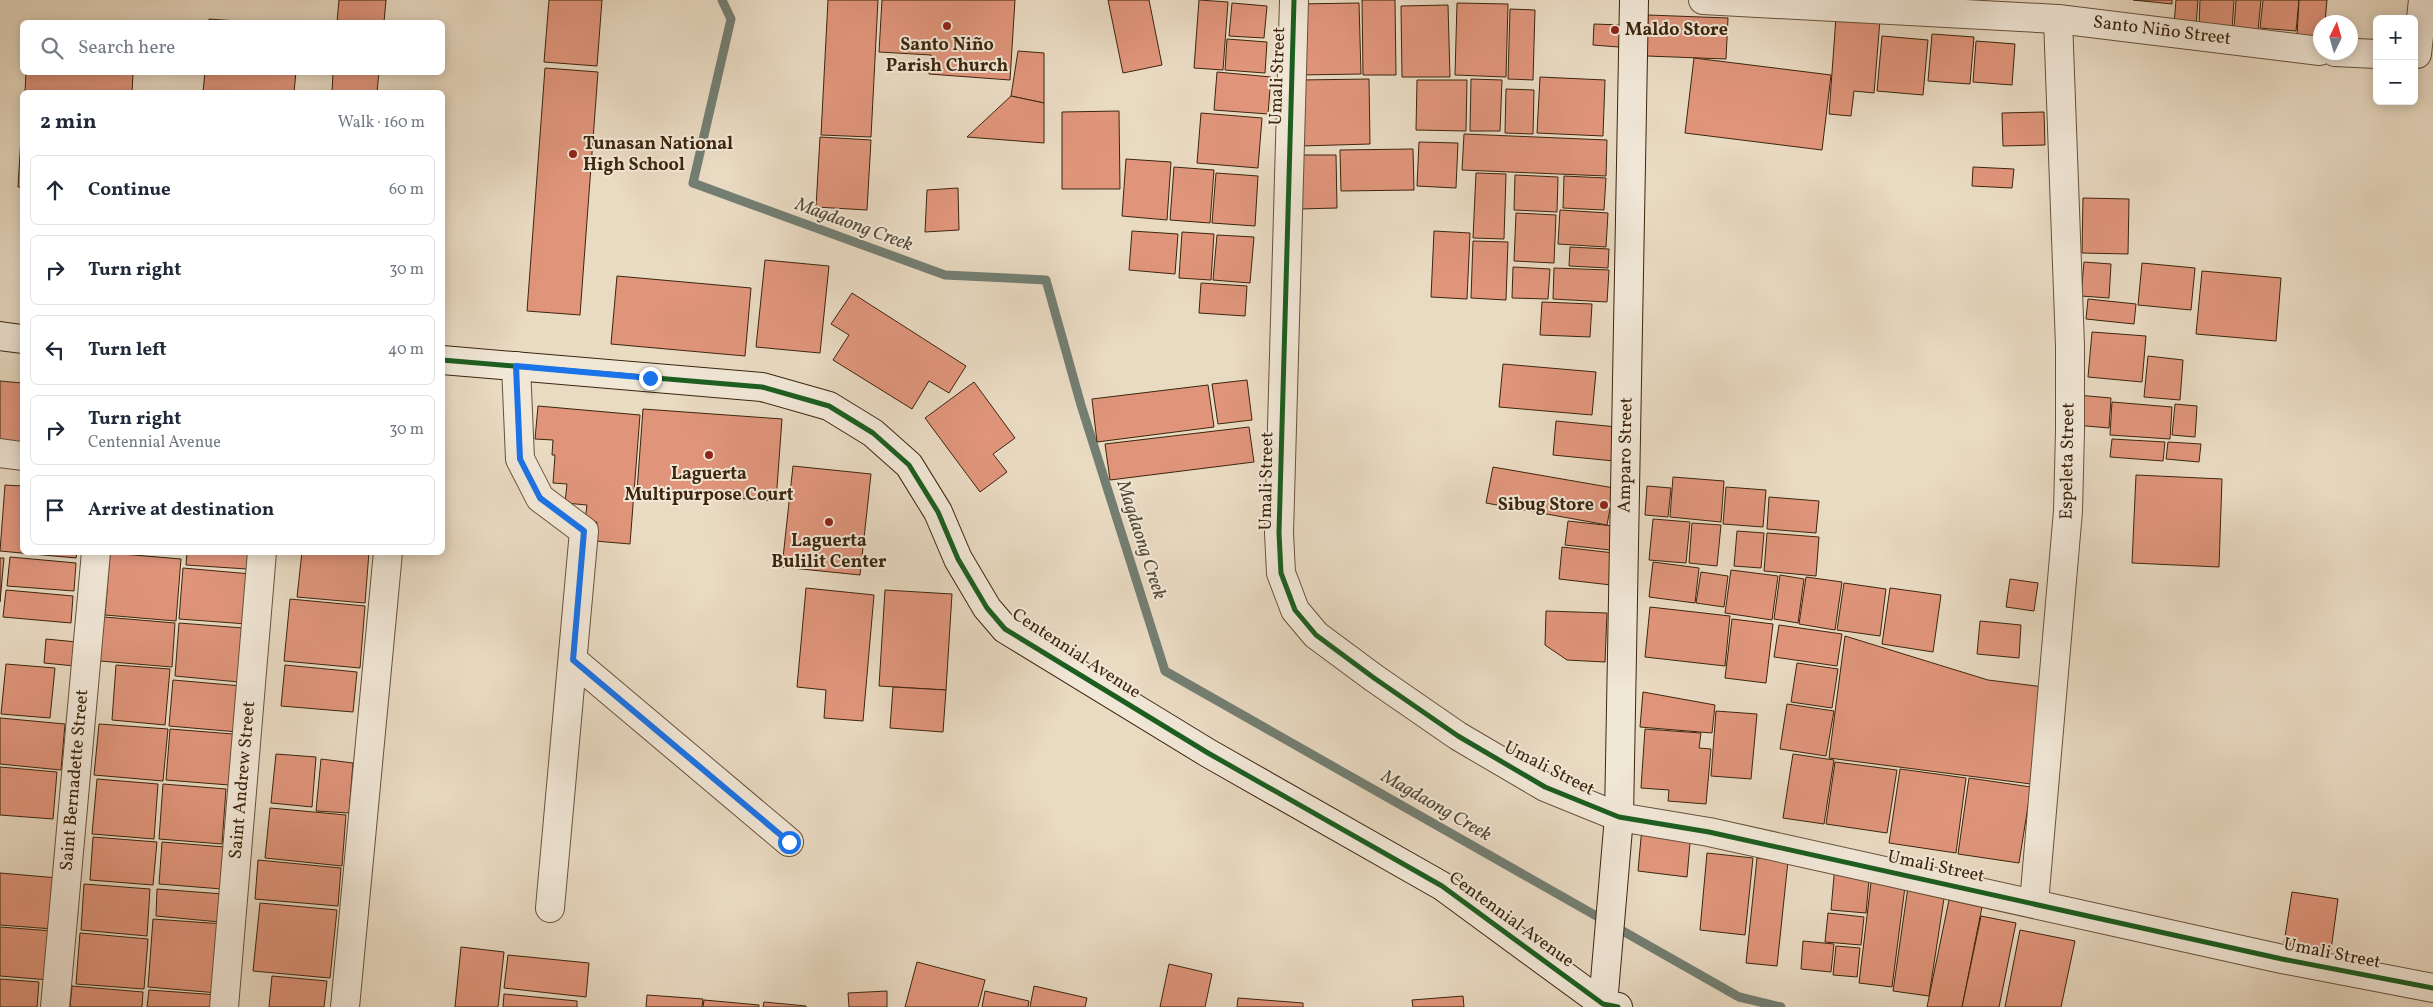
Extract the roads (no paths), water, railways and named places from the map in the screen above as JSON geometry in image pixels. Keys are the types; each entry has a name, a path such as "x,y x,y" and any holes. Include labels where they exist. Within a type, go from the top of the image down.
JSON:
{"street":[{"name":"Umali Street","path":"1294,0 1279,533 1281,573 1295,610 1316,635 1458,736 1545,787 1620,817 1709,832 2282,959 2433,988"},
{"name":"Amparo Street","path":"1608,1006 1606,976 1620,817 1634,0"},
{"name":"Santo Niño Street","path":"1703,0 2058,19 2313,50"},
{"path":"2421,54 2423,0"},
{"name":"Espeleta Street","path":"2034,903 2068,511 2070,346 2058,19"},
{"path":"2358,53 2373,54"},
{"path":"0,336 20,339"},
{"name":"Centennial Avenue","path":"445,360 762,387 829,406 873,433 909,465 938,512 958,559 987,608 1005,629 1208,753 1442,886 1608,1006"},
{"path":"516,366 520,459 540,498 584,531 550,908"},
{"path":"0,453 20,456"},
{"name":"Saint Bernadette Street","path":"54,1007 96,555"},
{"name":"Saint Andrew Street","path":"224,1007 262,555"},
{"path":"345,1007 388,555"},
{"path":"573,660 789,842"}],"waterway":[{"name":"Magdaong Creek","path":"722,0 731,19 693,183 945,275 1046,280 1081,405 1165,671 1739,997 1781,1007"}],"place":[{"name":"Santo Niño Parish Church","path":"947,26"},
{"name":"Maldo Store","path":"1615,30"},
{"name":"Tunasan National High School","path":"573,154"},
{"name":"Laguerta Multipurpose Court","path":"709,455"},
{"name":"Sibug Store","path":"1604,505"},
{"name":"Laguerta Bulilit Center","path":"829,522"}]}
